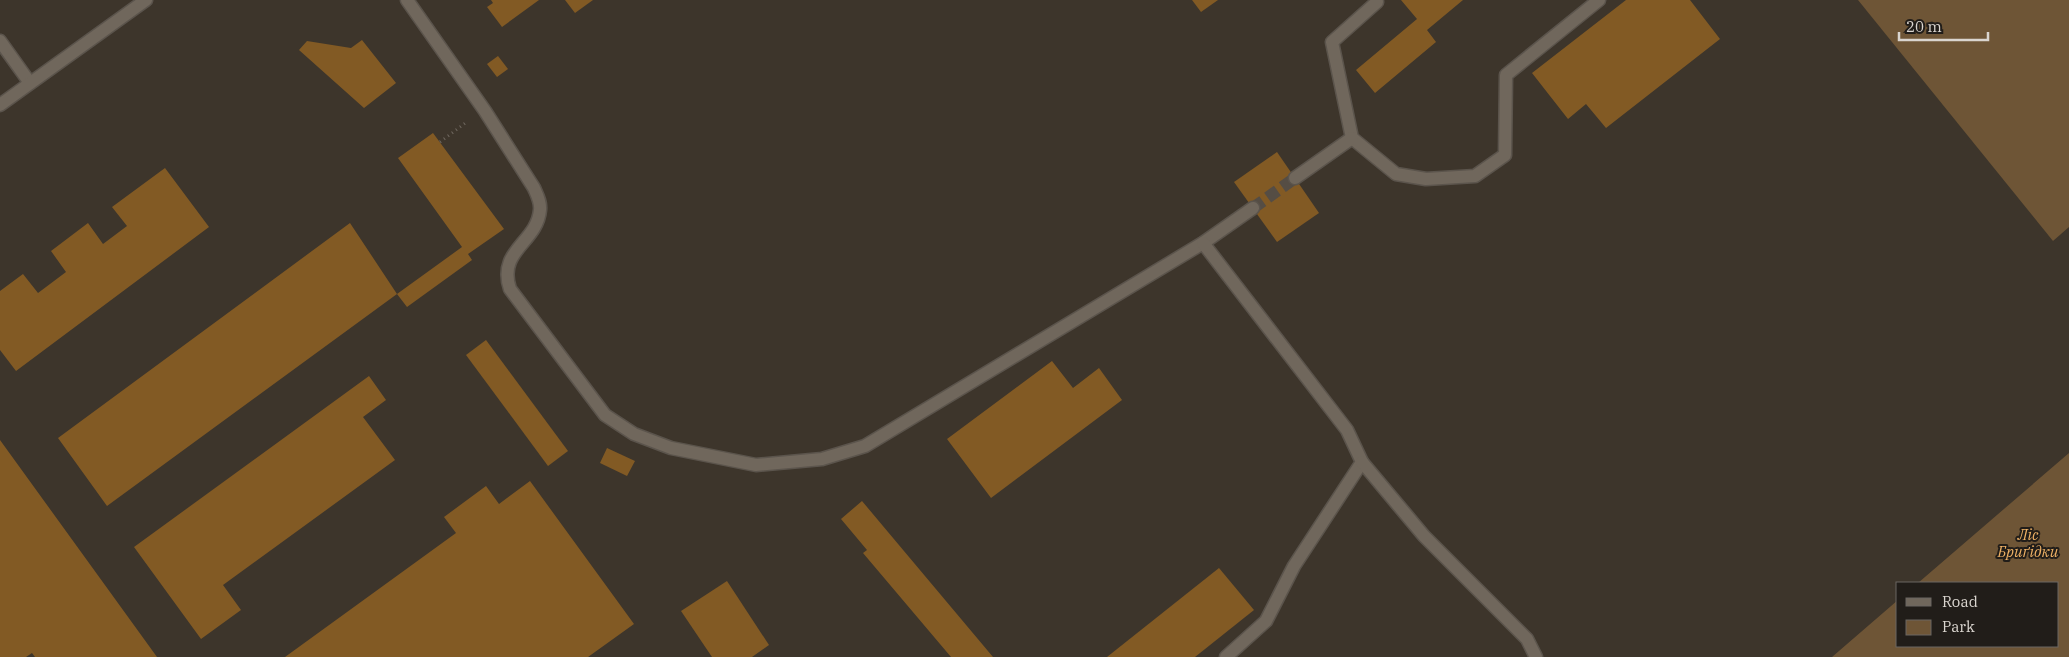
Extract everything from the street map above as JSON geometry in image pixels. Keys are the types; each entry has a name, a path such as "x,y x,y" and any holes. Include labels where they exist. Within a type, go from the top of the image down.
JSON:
{"street":[{"path":"0,106 146,0"},
{"path":"407,0 485,111 534,188 540,201 540,211 534,225 508,263 506,276 510,289 605,416 634,434 671,448 756,464 822,459 865,446 1203,242 1253,208"},
{"path":"1377,2 1332,42 1352,138 1396,174 1426,179 1474,176 1505,155 1506,75 1599,0"},
{"path":"0,41 30,84"},
{"path":"1295,178 1352,138"},
{"path":"1203,242 1347,430 1362,462 1424,536 1527,638 1536,657"},
{"path":"1226,657 1266,621 1294,566 1362,462"}],"path":[{"path":"440,142 485,111"}],"green space":[{"path":"1858,0 2069,0 2069,227 2053,241"},
{"name":"Ліс Бриґідки","path":"2069,453 2069,657 1832,657 1896,602 1896,647 2059,647 2059,582 1919,582"}],"building":[{"path":"491,0 539,0 502,27 487,7 493,3"},
{"path":"565,0 593,0 575,13"},
{"path":"1192,0 1218,0 1201,12"},
{"path":"1401,0 1463,0 1427,30 1436,42 1375,93 1356,70 1417,19"},
{"path":"1626,0 1690,0 1720,39 1606,128 1586,104 1568,119 1532,73"},
{"path":"362,40 396,83 364,108 299,50 307,41 351,48"},
{"path":"498,56 508,69 497,77 487,64"},
{"path":"433,133 504,229 468,254 472,260 407,307 397,294 462,247 398,158"},
{"path":"1277,152 1319,213 1277,242 1234,182"},
{"path":"165,168 209,227 16,371 0,350 0,291 23,274 38,293 66,272 51,251 88,223 103,244 127,226 112,207"},
{"path":"350,223 397,294 107,506 58,438"},
{"path":"486,340 568,451 548,466 466,355"},
{"path":"1052,361 1073,388 1099,368 1122,400 991,498 947,439"},
{"path":"369,376 386,400 363,417 395,460 223,585 241,610 201,639 134,547"},
{"path":"0,440 157,657 35,657 32,653 26,657 0,657"},
{"path":"607,448 635,461 627,476 600,463"},
{"path":"530,481 634,624 588,657 285,657 456,533 444,517 486,486 499,504"},
{"path":"862,501 993,657 951,657 863,553 867,550 841,519"},
{"path":"1219,568 1254,610 1195,657 1107,657"},
{"path":"727,581 769,645 752,657 712,657 681,611"}],"tunnel":[{"path":"1253,208 1295,178"}]}
